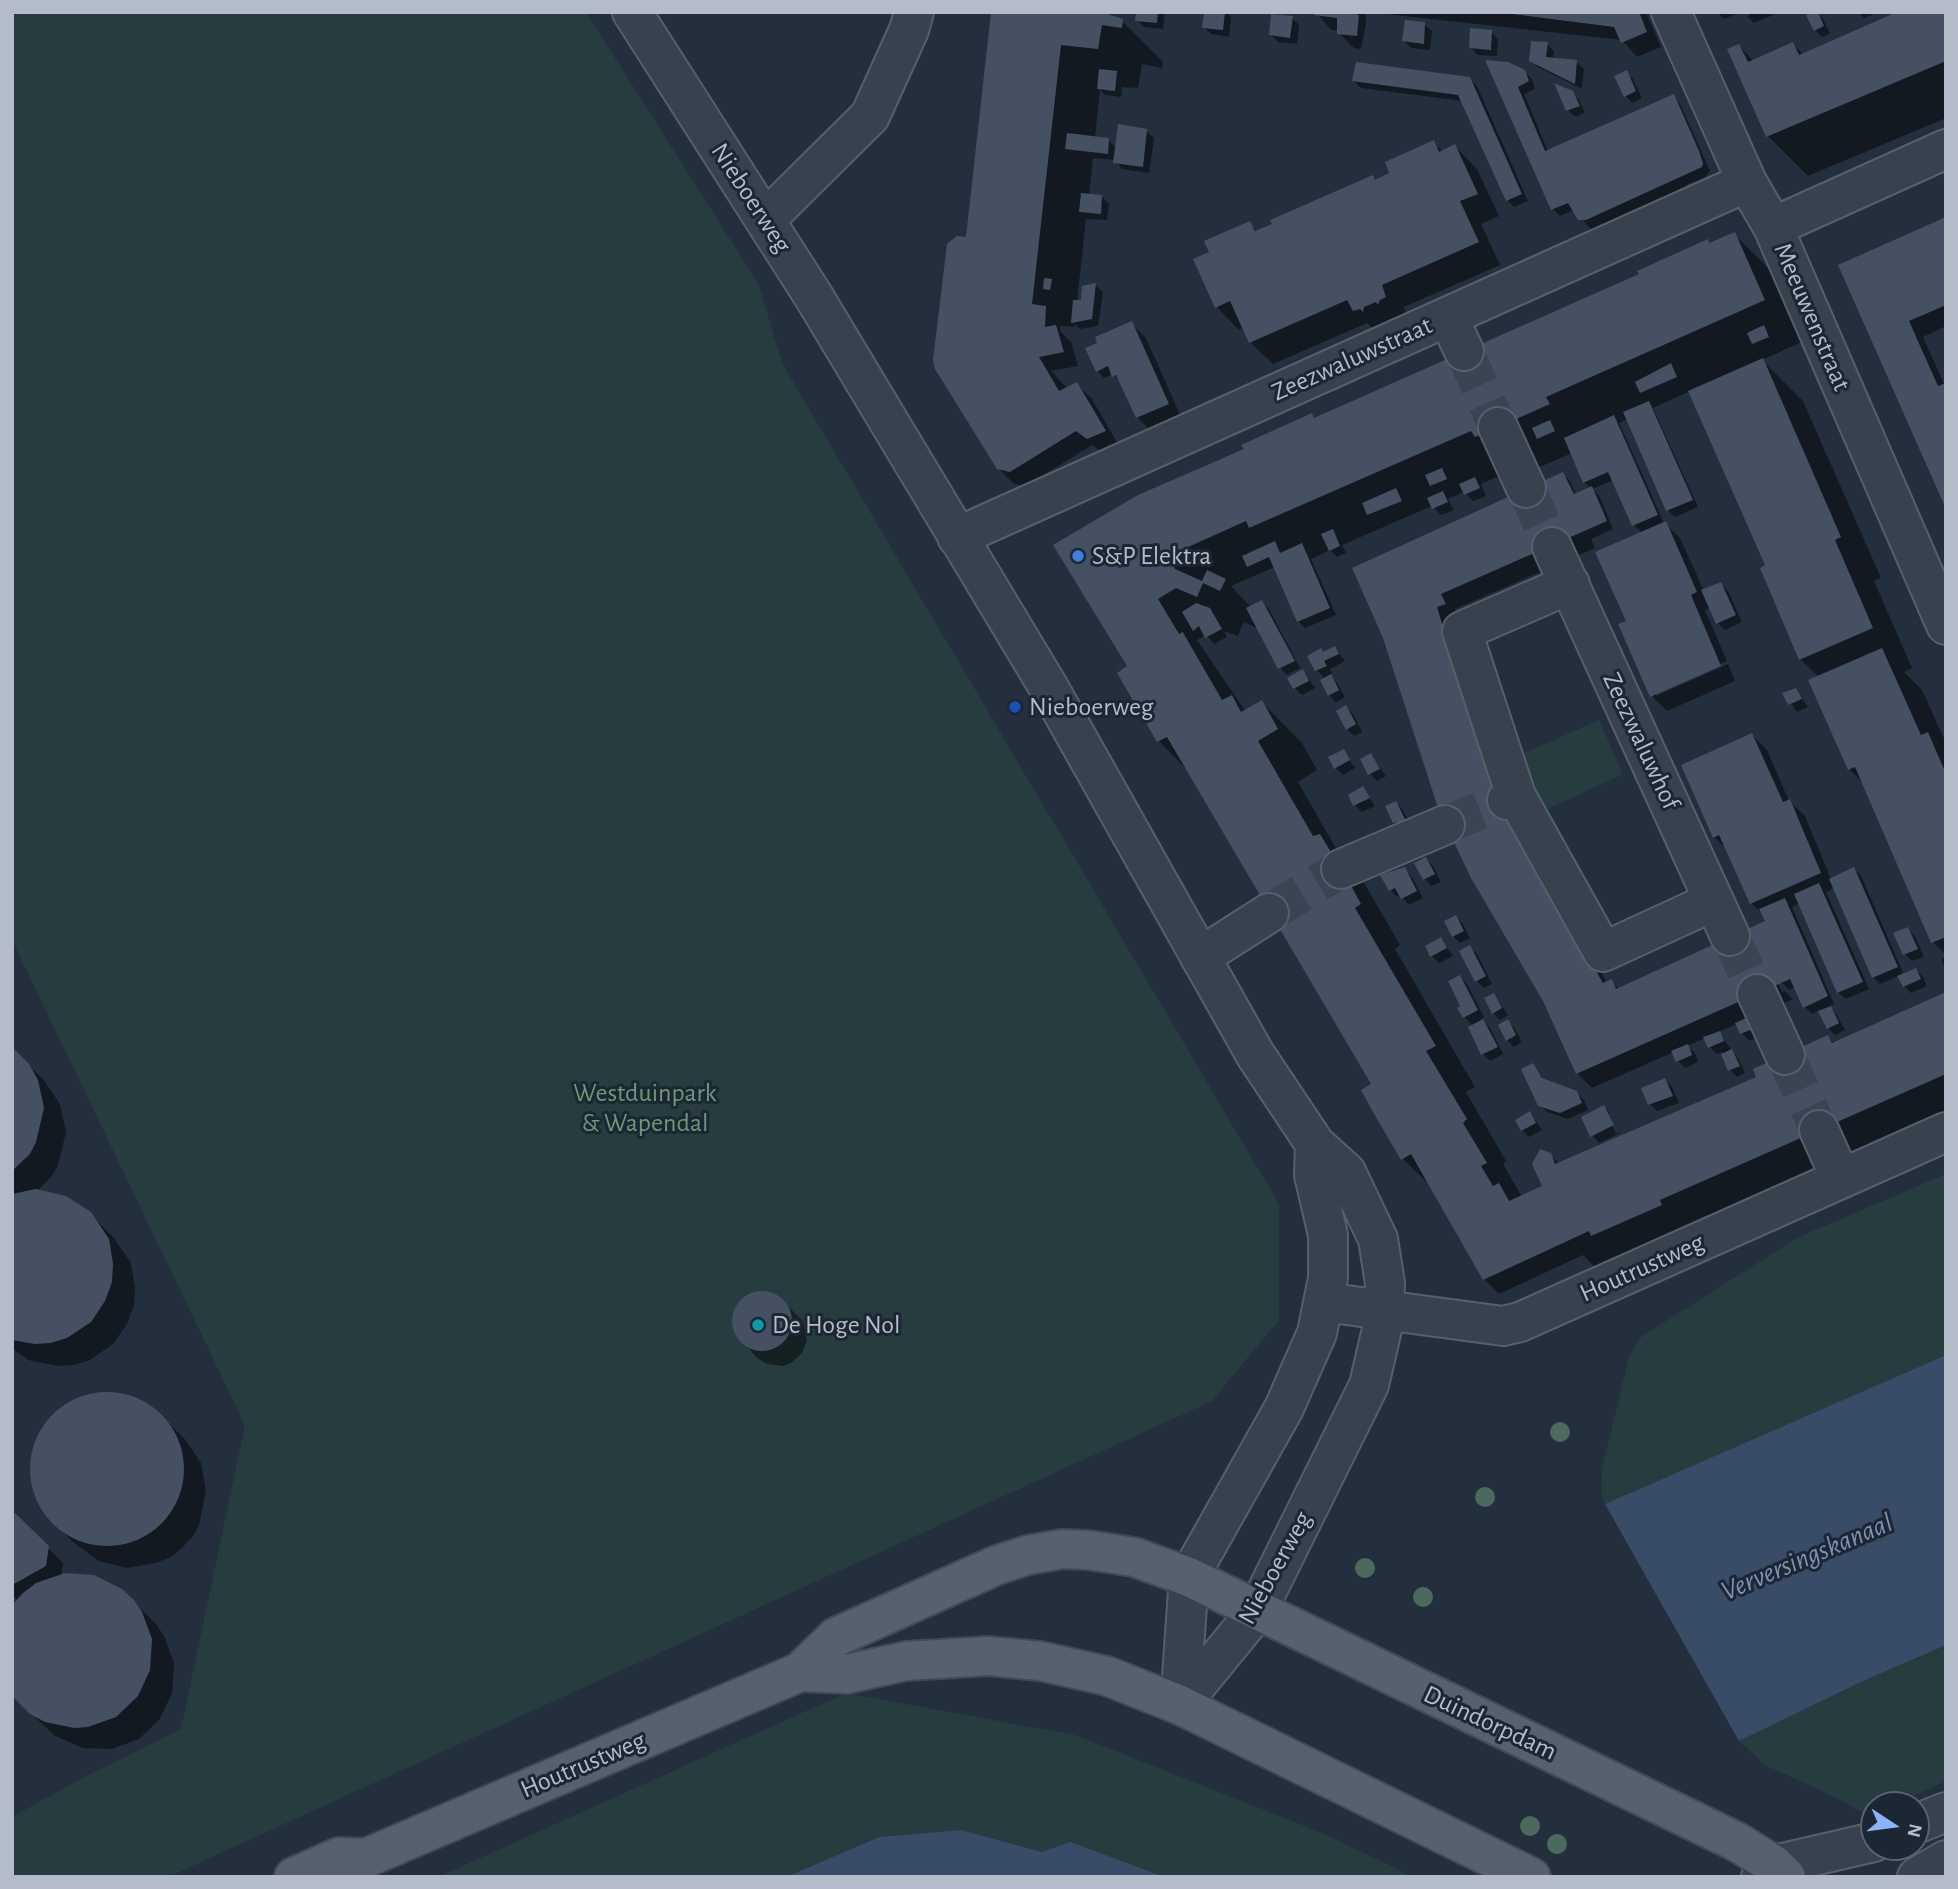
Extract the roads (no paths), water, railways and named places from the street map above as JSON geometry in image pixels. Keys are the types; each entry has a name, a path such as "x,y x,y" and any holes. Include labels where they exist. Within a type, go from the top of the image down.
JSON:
{"main road":[{"name":"Houtrustweg","path":"295,1877 340,1857 359,1868 800,1672 836,1637 997,1565 1028,1555 1062,1549 1134,1557 1189,1577"},
{"name":"Duindorpdam","path":"1189,1577 1737,1842 1774,1873"},
{"name":"Houtrustweg","path":"800,1672 848,1674 906,1661 988,1656 1040,1661 1107,1676 1180,1704"},
{"path":"1180,1704 1531,1877"}],"street":[{"name":"Nieboerweg","path":"632,12 814,297 1049,688 1255,1054 1315,1144 1346,1172 1378,1239 1385,1283 1384,1310 1369,1385 1257,1611 1180,1704"},
{"path":"765,220 870,117 909,30 914,12"},
{"name":"Meeuwenstraat","path":"1671,12 1747,182 1773,227 1946,625"},
{"path":"1773,227 1946,149"},
{"name":"Zeezwaluwstraat","path":"957,537 1747,182"},
{"path":"1448,317 1464,351"},
{"path":"1498,427 1526,488"},
{"name":"Zeezwaluwhof","path":"1552,547 1730,936"},
{"path":"1570,584 1462,631 1512,798 1603,952 1714,901"},
{"path":"1341,869 1445,825"},
{"path":"1200,957 1269,913"},
{"path":"1757,994 1785,1055"},
{"path":"1819,1130 1841,1179"},
{"name":"Houtrustweg","path":"1324,1302 1503,1326 1520,1322 1946,1132"},
{"path":"1180,1704 1189,1577 1284,1408 1317,1333 1328,1278 1328,1234 1314,1175 1315,1144"},
{"path":"1774,1873 1860,1846"},
{"path":"1917,1877 1946,1860"}],"water":[{"name":"Verversingskanaal","path":"1946,1355 1946,1645 1861,1682 1739,1741 1605,1504"},
{"path":"961,1830 1042,1852 1070,1842 1165,1877 786,1877 879,1837"}],"tunnel":[{"path":"1464,351 1498,427"},
{"path":"1526,488 1552,547"},
{"path":"1445,825 1507,800"},
{"path":"1269,913 1341,869"},
{"path":"1730,936 1757,994"},
{"path":"1785,1055 1819,1130"}],"place":[{"name":"S&P Elektra","path":"1078,556"},
{"name":"Nieboerweg","path":"1015,707"},
{"name":"De Hoge Nol","path":"758,1325"}],"park label":[{"name":"Westduinpark & Wapendal","path":"645,1108"}]}
